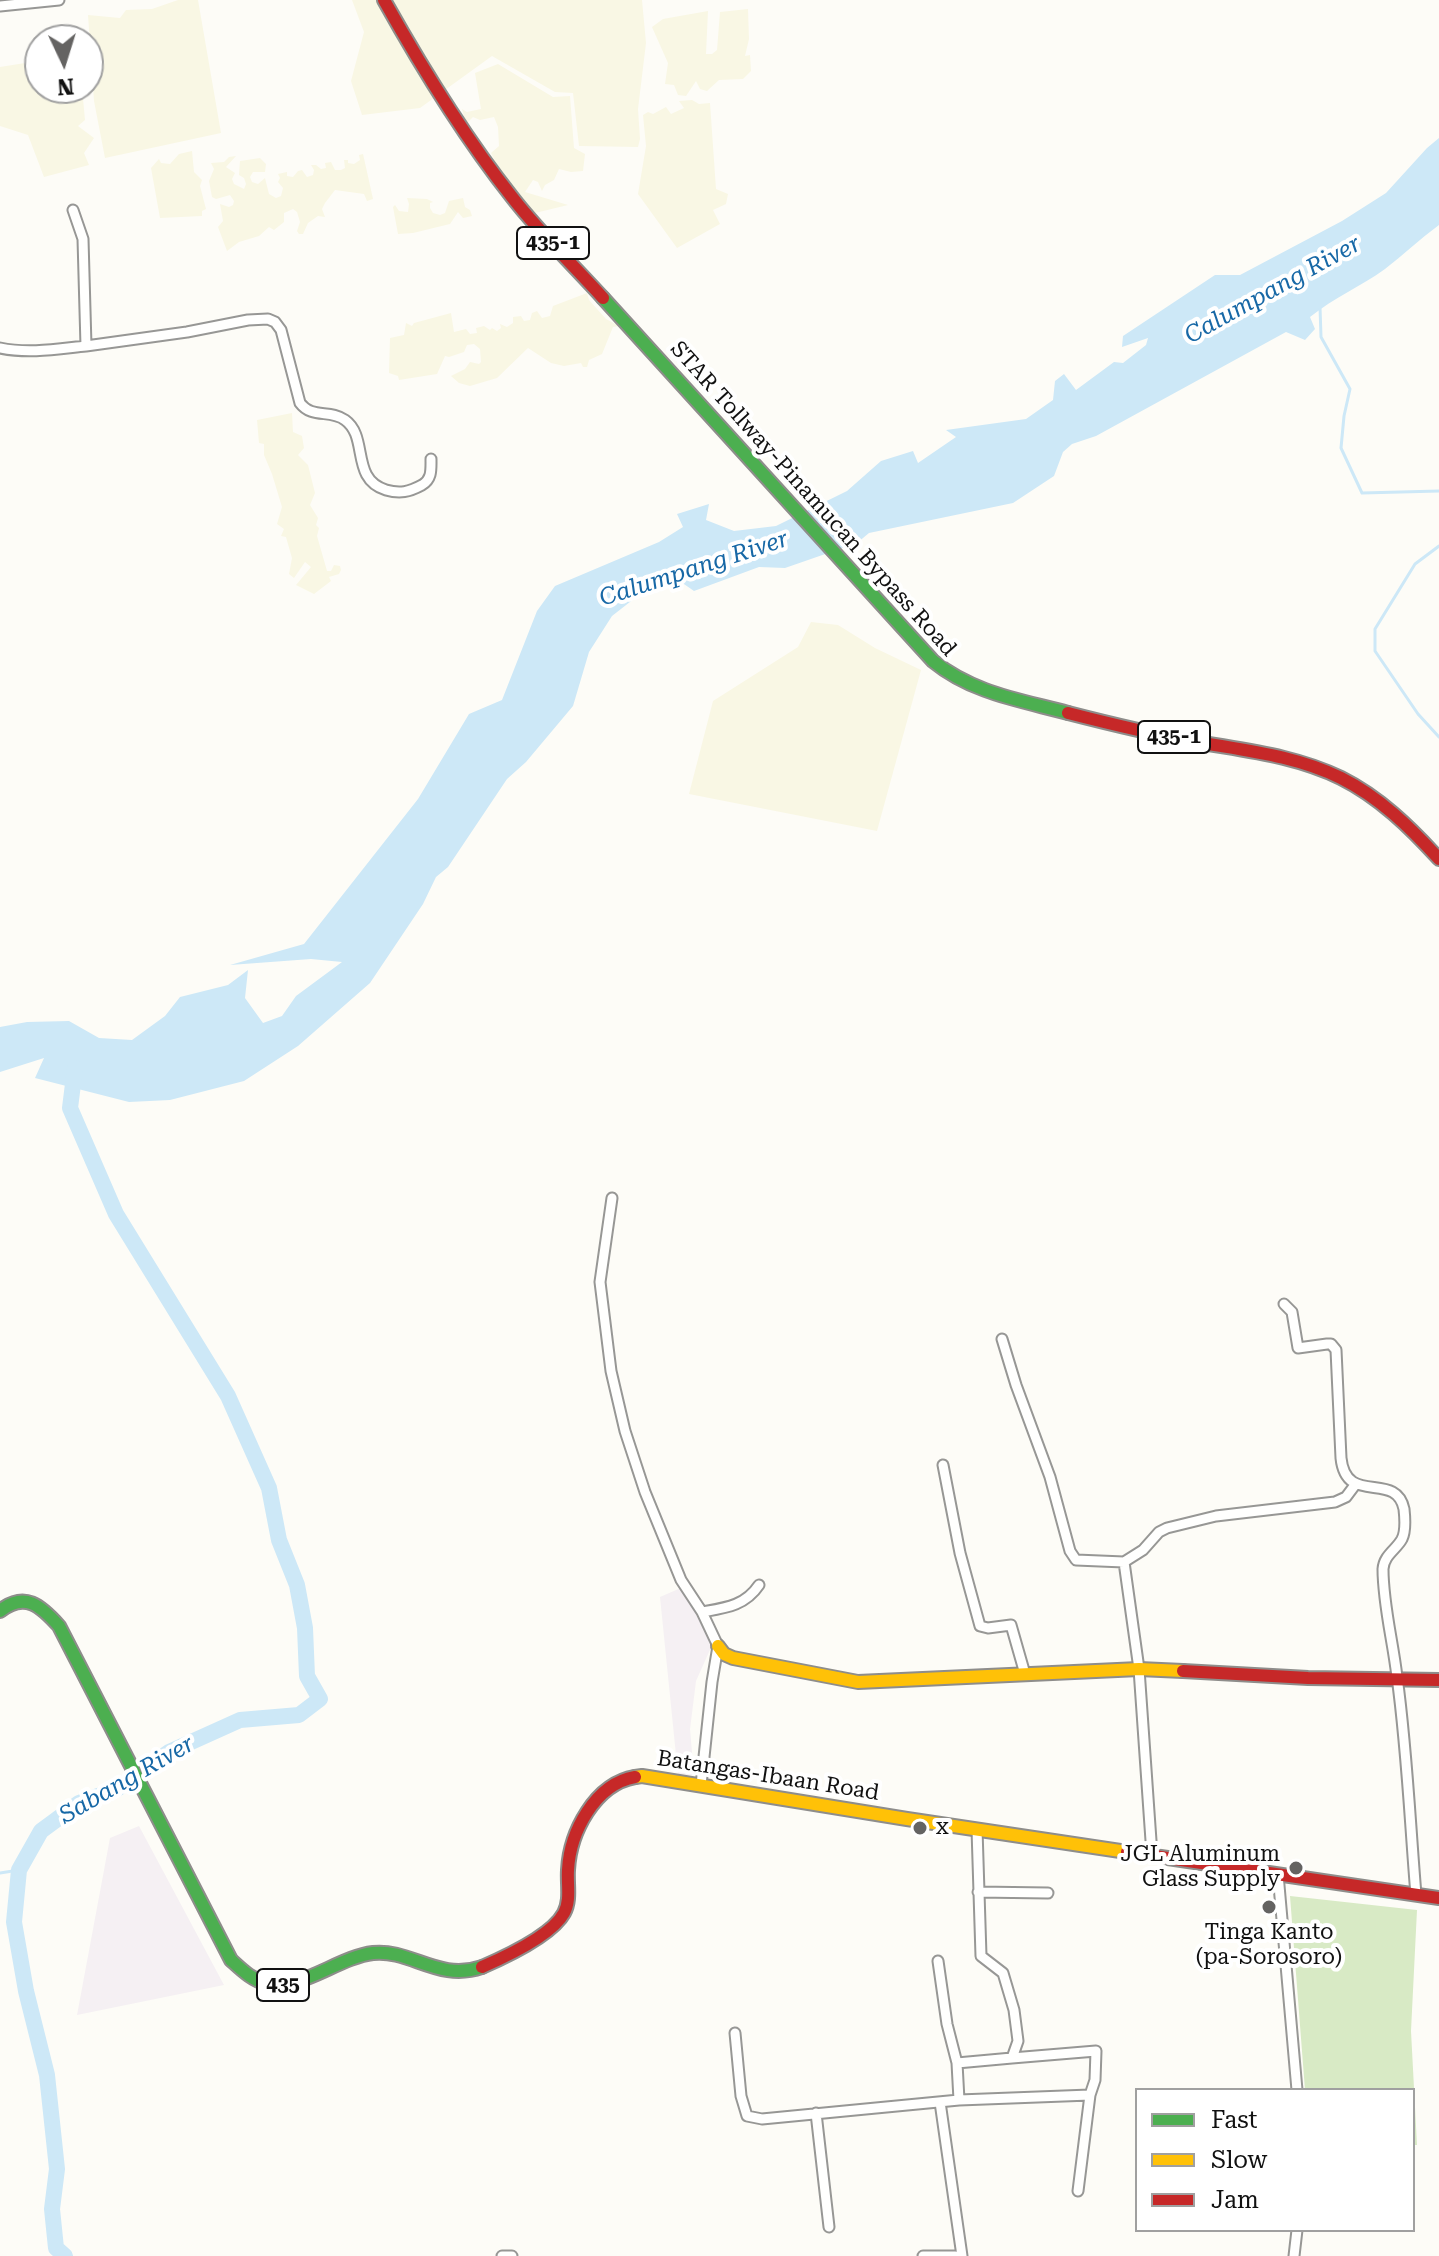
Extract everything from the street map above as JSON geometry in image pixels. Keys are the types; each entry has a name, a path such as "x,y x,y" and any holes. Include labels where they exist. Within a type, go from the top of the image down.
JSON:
{"main road":[{"name":"STAR Tollway-Pinamucan Bypass Road","path":"384,0 460,127 513,199 949,676 974,688 1125,728 1278,757 1327,772 1367,793 1393,813 1439,859"},
{"name":"Batangas-Ibaan Road","path":"0,1611 8,1603 24,1600 43,1609 59,1626 231,1960 253,1979 280,1985 296,1983 347,1959 373,1953 387,1953 439,1969 481,1967 550,1927 564,1914 568,1904 568,1865 585,1816 608,1787 617,1781 642,1776 1439,1898"},
{"path":"718,1646 724,1654 733,1658 858,1682 1139,1669 1308,1678 1439,1680"}],"street":[{"path":"0,6 59,0"},
{"path":"73,210 83,239 86,346"},
{"path":"0,348 42,351 268,319 281,330 300,403 305,410 344,419 352,428 365,472 372,484 398,493 412,491 427,482 431,459"},
{"path":"612,1198 600,1282 615,1386 632,1458 681,1580 702,1612 718,1646 701,1785"},
{"path":"1284,1304 1292,1312 1298,1348 1331,1344 1336,1350 1343,1473 1355,1485 1387,1490 1396,1495 1405,1513 1402,1540 1384,1560 1383,1568 1397,1678 1416,1895"},
{"path":"1002,1339 1050,1477 1070,1551 1076,1560 1124,1562 1143,1550 1162,1529 1216,1516 1335,1502 1346,1497 1355,1485"},
{"path":"943,1465 960,1553 980,1626 1011,1625 1025,1674"},
{"path":"1124,1562 1139,1669 1152,1855"},
{"path":"702,1612 743,1602 759,1585"},
{"path":"977,1829 981,1956 1003,1973 1014,2010 1018,2041 1012,2058"},
{"path":"1278,1874 1297,2088"},
{"path":"978,1892 1048,1893"},
{"path":"938,1961 947,2024 957,2063 959,2100"},
{"path":"735,2033 741,2096 747,2116 762,2119 959,2100 1090,2095"},
{"path":"957,2063 1096,2051 1095,2080 1090,2095 1078,2191"},
{"path":"940,2102 962,2256"},
{"path":"816,2113 829,2227"},
{"path":"1294,2256 1297,2232"},
{"path":"502,2256 512,2256"},
{"path":"923,2256 955,2256"}],"shaded area":[{"path":"178,0 198,0 221,133 105,158 95,104 104,104 104,24 89,24 88,15 120,18 126,10 152,9"},
{"path":"352,0 642,0 646,43 638,109 638,147 579,146 573,93 555,92 492,56 420,108 362,115 351,81 364,32"},
{"path":"748,9 749,39 745,56 750,55 751,71 743,79 719,80 707,91 700,89 696,81 686,96 678,95 674,85 665,84 668,63 652,27 663,19 708,11 706,54 712,54 717,50 720,12"},
{"path":"24,63 24,104 84,104 85,120 78,126 94,138 84,153 89,165 44,177 28,135 0,126 0,67"},
{"path":"498,64 553,97 570,96 574,148 585,154 583,171 559,169 554,180 542,191 538,182 533,180 525,192 568,205 535,213 499,169 491,153 499,146 494,117 480,120 473,117 466,124 462,109 467,112 481,109 475,73"},
{"path":"692,100 699,104 710,103 716,189 728,194 726,204 713,210 720,224 677,248 638,194 646,146 643,115 666,107 671,114 684,108 679,101"},
{"path":"192,151 194,172 202,180 200,186 206,209 202,211 202,216 160,218 151,168 159,159 161,163 170,164 179,154"},
{"path":"363,154 373,199 367,201 364,194 335,190 322,209 325,217 318,216 308,223 303,234 297,231 300,222 293,209 284,213 284,222 274,230 269,227 259,236 239,242 227,251 218,227 223,221 220,204 229,207 234,201 230,195 216,199 212,197 209,181 214,169 211,163 224,162 236,156 226,167 235,173 232,179 234,184 244,189 244,178 239,175 240,161 260,158 266,164 265,172 253,172 250,177 252,182 258,184 265,178 269,194 276,198 281,196 283,188 278,182 278,174 287,172 287,176 293,177 302,170 307,177 313,175 311,165 321,169 326,168 325,163 331,162 335,170 341,170 345,168 344,160 354,164"},
{"path":"407,198 433,202 430,208 440,215 445,213 449,201 463,198 472,216 463,218 458,212 450,224 398,234 393,207 395,205 399,211 408,212"},
{"path":"587,293 589,300 606,319 619,326 613,327 602,354 589,360 587,367 581,363 564,366 551,363 528,348 497,378 470,386 459,383 451,376 465,369 470,362 481,362 480,349 474,344 467,345 464,352 445,356 437,374 399,380 398,376 389,373 390,338 404,335 406,323 412,326 451,313 454,332 466,329 470,334 477,333 476,328 484,326 497,331 501,328 500,324 507,327 513,323 513,317 530,320 532,313 537,311 542,318 550,316 553,306"},
{"path":"292,413 293,432 302,436 304,448 298,455 308,465 315,493 310,505 318,518 317,536 327,571 331,571 334,565 340,566 341,570 339,574 329,577 331,581 314,594 296,585 311,567 305,562 294,578 289,574 292,558 286,537 281,536 284,529 277,524 282,507 264,455 264,444 259,443 257,420"},
{"path":"811,622 838,625 875,648 921,670 877,831 689,794 713,701 798,647"},
{"path":"683,1587 713,1643 696,1681 690,1729 694,1775 678,1775 660,1597"},
{"path":"139,1826 224,1985 77,2015 110,1838"}],"green space":[{"path":"1290,1896 1417,1910 1411,2031 1414,2088 1305,2088"}],"water":[{"name":"Calumpang River","path":"1439,138 1439,225 1385,269 1310,317 1315,329 1305,340 1286,332 1096,436 1072,444 1063,452 1054,476 1013,503 869,533 857,543 785,568 759,567 694,591 681,582 635,598 612,616 589,652 573,706 526,762 507,779 448,867 436,877 423,904 370,983 298,1046 244,1081 170,1100 129,1102 35,1078 44,1058 0,1072 0,1027 27,1022 69,1021 99,1038 132,1040 165,1016 180,997 228,985 248,970 245,998 263,1023 282,1016 296,996 342,962 311,959 230,965 304,944 418,799 469,714 502,700 537,611 555,586 659,542 683,527 677,514 709,504 706,520 734,531 776,526 847,491 881,461 913,451 918,463 956,437 946,430 1026,419 1053,400 1055,381 1064,374 1076,390 1114,362 1123,363 1146,345 1148,338 1122,347 1123,336 1215,275 1240,275 1342,221 1386,193"}],"waterway":[{"path":"1320,307 1321,337 1350,389 1341,448 1362,493 1439,491"},
{"path":"1439,546 1415,564 1375,629 1375,651 1418,714 1439,737"},
{"name":"Sabang River","path":"65,2256 56,2248 52,2209 57,2169 47,2075 26,1991 14,1922 19,1870 41,1831 79,1803 117,1789 169,1752 240,1720 299,1715 320,1699 307,1676 305,1628 297,1585 279,1540 269,1488 228,1396 116,1214 70,1108 75,1068"},
{"path":"0,1873 19,1870"}],"traffic: fast":[{"path":"603,298 933,661 980,688 1068,713"},
{"path":"0,1611 17,1602 25,1602 39,1607 59,1626 231,1960 248,1974 267,1984 293,1983 373,1953 387,1953 452,1971 482,1967"}],"traffic: slow":[{"path":"718,1646 724,1654 733,1658 858,1682 1139,1669 1183,1671"},
{"path":"635,1777 1127,1852"}],"traffic: jam":[{"path":"384,0 444,101 494,174 533,223 603,298"},
{"path":"1068,713 1157,734 1284,758 1322,770 1355,786 1381,804 1439,859"},
{"path":"1183,1671 1308,1678 1439,1680"},
{"path":"482,1967 527,1944 558,1921 567,1903 570,1855 587,1812 608,1789 635,1777"},
{"path":"1127,1852 1439,1898"}],"place":[{"name":"x","path":"920,1828"},
{"name":"JGL Aluminum Glass Supply","path":"1296,1868"},
{"name":"Tinga Kanto (pa-Sorosoro)","path":"1269,1907"}]}
